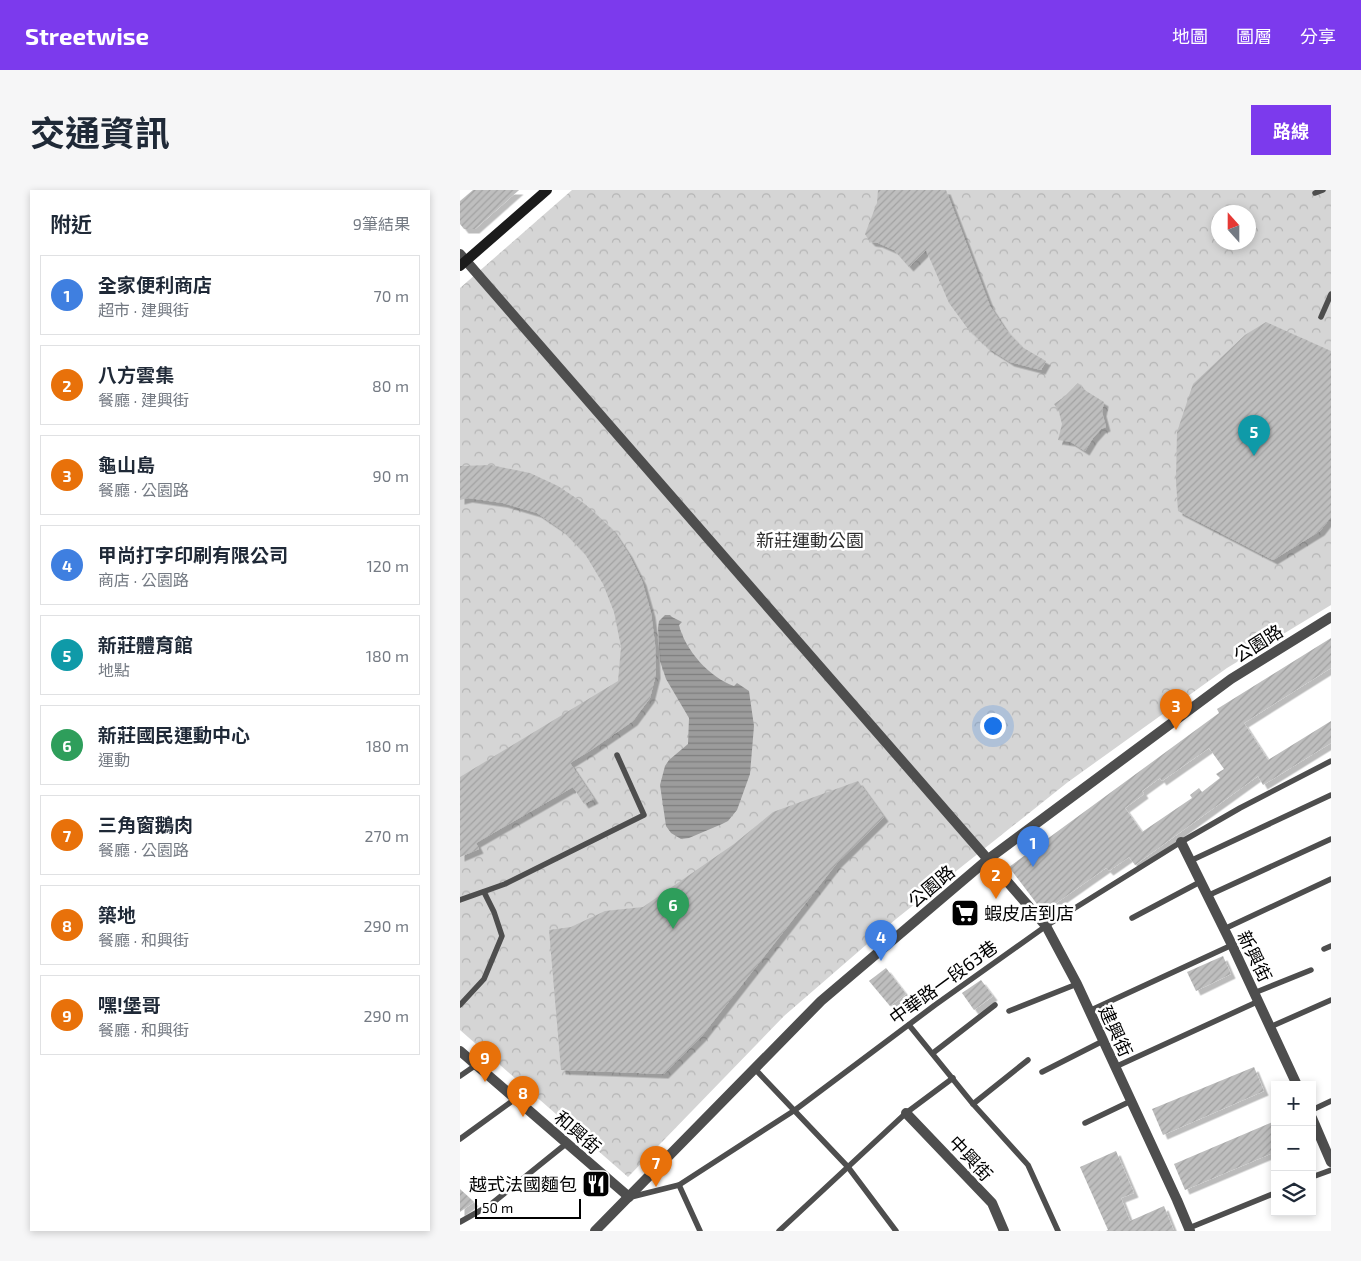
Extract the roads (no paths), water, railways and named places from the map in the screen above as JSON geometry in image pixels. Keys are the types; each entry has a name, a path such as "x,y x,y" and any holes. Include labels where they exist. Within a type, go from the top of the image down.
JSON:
{"street":[{"path":"462,261 547,190"},
{"name":"建興街","path":"462,261 1046,926 1077,984 1190,1229"},
{"name":"公園路","path":"595,1231 820,1001 987,860 1231,679 1331,617"},
{"name":"新興街","path":"1181,842 1232,945 1295,1081"},
{"name":"和興街","path":"460,1051 629,1198"},
{"name":"中興街","path":"906,1113 992,1204 1004,1231"},
{"path":"1316,1126 1330,1157"}],"lane":[{"path":"1315,193 1323,190"},
{"path":"1321,316 1331,294"},
{"path":"460,900 505,884 644,815 617,755"},
{"name":"中華路一段63巷","path":"629,1198 679,1185 795,1110 1046,926 1181,842 1240,808 1331,761"},
{"path":"1190,861 1331,795"},
{"path":"1207,896 1331,839"},
{"path":"1224,929 1331,879"},
{"path":"1132,918 1200,882"},
{"path":"460,1005 484,979 502,936 494,912 484,892"},
{"path":"1089,1011 1232,945"},
{"path":"1324,949 1331,946"},
{"path":"1115,1067 1311,970"},
{"path":"1009,1012 1077,984"},
{"path":"1270,1027 1331,1000"},
{"path":"933,1054 995,1005"},
{"path":"910,1024 973,1104 1028,1165 1058,1231"},
{"path":"1042,1072 1103,1041"},
{"path":"973,1104 1028,1060"},
{"path":"460,1076 476,1065"},
{"path":"754,1068 848,1167 896,1231"},
{"path":"779,1231 906,1113 953,1078"},
{"path":"460,1139 515,1099"},
{"path":"1085,1123 1131,1101"},
{"path":"1316,1108 1331,1101"},
{"path":"460,1222 490,1205 567,1144"},
{"path":"1316,1176 1331,1170"},
{"path":"679,1185 700,1231"},
{"path":"1190,1229 1271,1195"}],"place":[{"name":"新莊體育館","path":"1254,456"},
{"name":"龜山島","path":"1176,730"},
{"name":"全家便利商店","path":"1033,867"},
{"name":"八方雲集","path":"996,899"},
{"name":"蝦皮店到店","path":"965,913"},
{"name":"新莊國民運動中心","path":"673,929"},
{"name":"甲尚打字印刷有限公司","path":"881,961"},
{"name":"嘿!堡哥","path":"485,1082"},
{"name":"築地","path":"523,1117"},
{"name":"越式法國麵包","path":"596,1184"},
{"name":"三角窗鵝肉","path":"656,1187"}],"park label":[{"name":"新莊運動公園","path":"810,540"}]}
